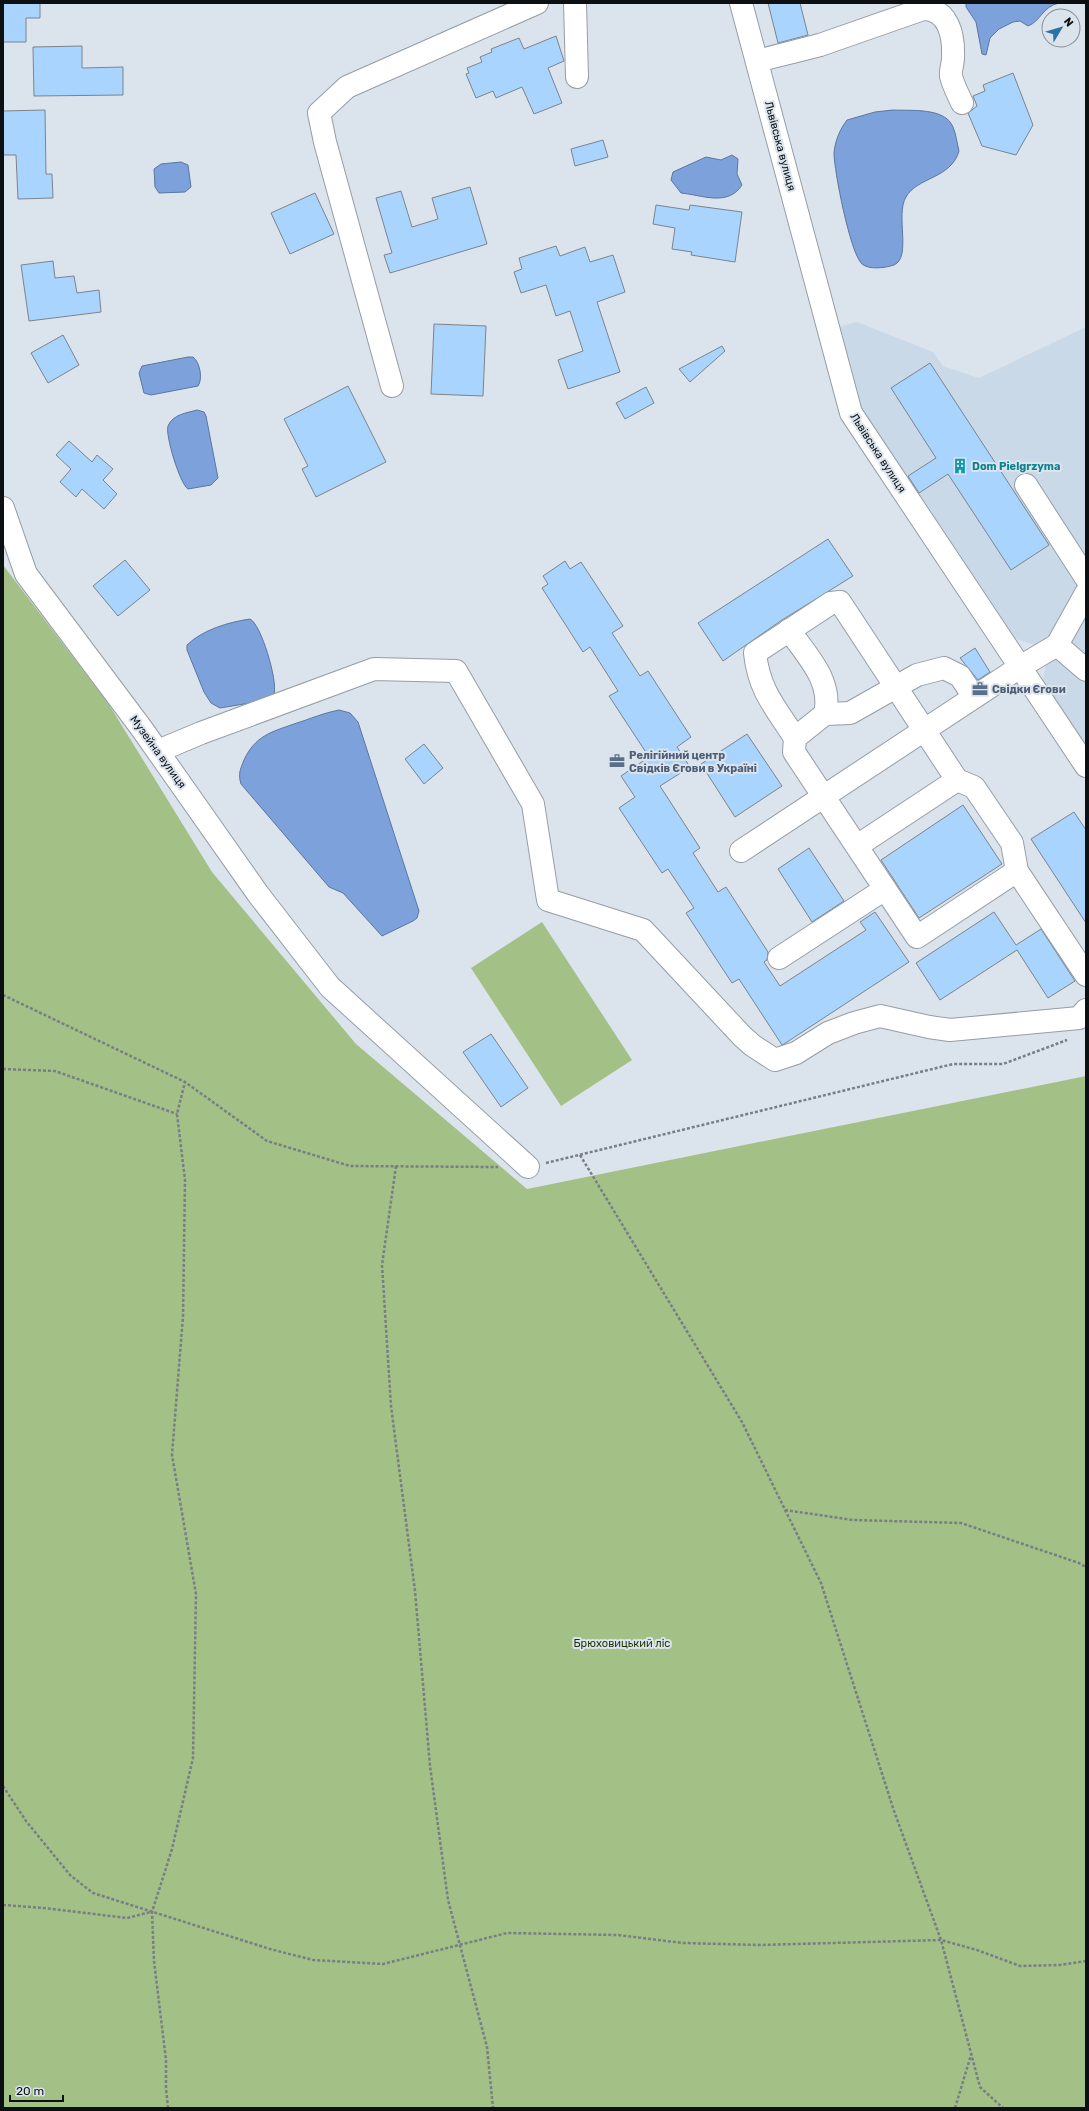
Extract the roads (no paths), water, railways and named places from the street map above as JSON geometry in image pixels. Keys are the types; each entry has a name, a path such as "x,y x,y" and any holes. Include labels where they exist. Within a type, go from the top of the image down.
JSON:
{"street":[{"path":"392,386 325,142 319,113 347,87 537,3"},
{"path":"575,3 577,76"},
{"name":"Львівська вулиця","path":"742,3 851,412 1086,766"},
{"path":"757,60 820,45 923,9 932,9 942,16 949,25 953,58 950,75 962,103"},
{"path":"1026,485 1086,578"},
{"name":"Музейна вулиця","path":"3,508 26,574 158,751 258,894 330,987 528,1167"},
{"path":"741,851 1020,667 1057,645 1086,593"},
{"path":"1017,871 917,937 794,752 796,738 762,687 757,672 755,654 831,603 840,602 925,729 957,780 974,786 1012,843 1017,871 1086,975"},
{"path":"789,630 824,681 828,701 825,714"},
{"path":"1057,645 1086,670"},
{"path":"796,738 825,714 850,713 917,675 944,668 960,676 974,697"},
{"path":"158,751 201,733 374,669 456,671 533,804 548,900 643,930 742,1036 752,1045 775,1060 796,1053 828,1033 854,1023 880,1016 950,1030 1079,1018 1086,1010"},
{"path":"857,846 957,780"},
{"path":"779,958 885,889"}],"water":[{"path":"966,3 1059,3 1049,8 1041,8 1041,15 1028,26 1020,21 1013,22 999,29 990,38 986,55 982,54 976,22 966,7"},
{"path":"893,110 926,111 943,116 953,127 959,151 955,160 949,167 942,173 918,185 911,190 906,197 902,214 903,245 902,254 899,261 894,265 882,268 873,268 862,264 857,257 848,229 835,162 835,144 842,127 847,120 875,112"},
{"path":"732,155 738,159 737,174 742,185 730,196 714,198 681,193 671,180 673,172 706,157 721,160"},
{"path":"181,162 188,165 191,187 185,192 159,193 155,187 154,169 161,164"},
{"path":"193,357 199,367 200,383 198,386 151,395 144,393 139,373 142,366"},
{"path":"197,410 204,412 206,416 218,478 211,485 188,489 177,469 169,439 168,426 177,416"},
{"path":"250,619 259,631 268,654 275,687 274,694 250,703 220,708 211,703 204,692 187,650 187,645 208,631 233,622"},
{"path":"339,710 350,713 358,722 419,911 417,918 413,921 382,936 343,893 329,887 240,781 241,767 248,752 253,745 264,736 322,714"}],"place":[{"name":"Dom Pielgrzyma","path":"960,466"},
{"name":"Свідки Єгови","path":"980,689"},
{"name":"Релігійний центр Свідків Єгови в Україні","path":"617,761"}],"park label":[{"name":"Брюховицький ліс","path":"622,1643"}]}
